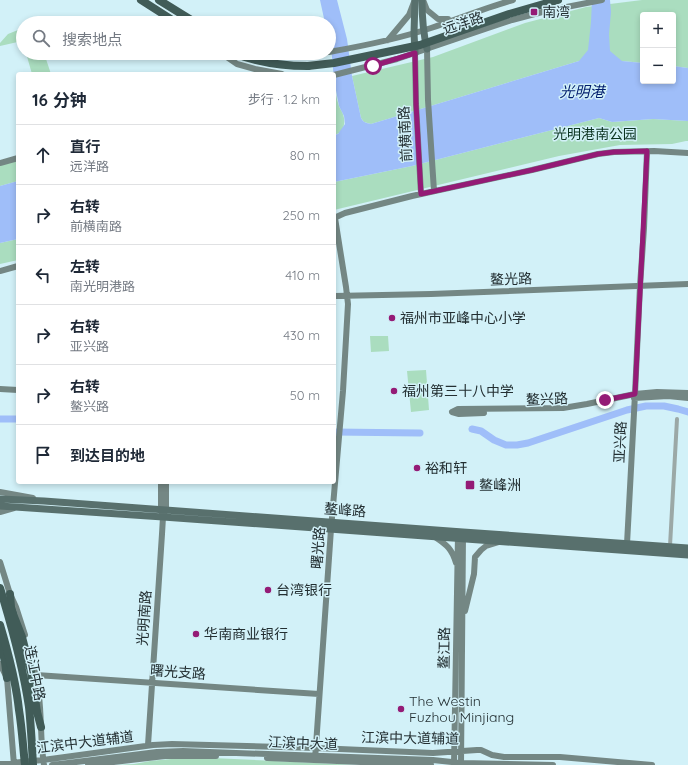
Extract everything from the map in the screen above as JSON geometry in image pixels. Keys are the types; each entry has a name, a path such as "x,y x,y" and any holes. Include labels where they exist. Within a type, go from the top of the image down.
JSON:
{"highway":[{"path":"141,0 166,16"},
{"path":"159,0 185,16"},
{"path":"336,57 419,40 538,0"},
{"path":"253,60 286,65 334,63 420,45 509,14 558,0"},
{"path":"283,60 307,63 323,60"},
{"path":"0,588 16,622 25,646 32,672 37,712 41,727"},
{"name":"连江中路","path":"0,588 17,648 25,686 29,708 34,765"},
{"path":"10,594 11,607 28,673 33,708 36,744 34,765"},
{"name":"连江中路","path":"0,606 12,648 24,708 27,765"},
{"path":"0,625 7,649 19,709 22,745 27,765"},
{"path":"0,640 7,678"}],"main road":[{"path":"388,40 419,0 427,10 438,19 454,19"},
{"name":"前横南路","path":"419,0 426,49 434,191"},
{"name":"前横南路","path":"419,0 414,33 421,194"},
{"name":"远洋路","path":"336,51 414,33 513,0"},
{"name":"远洋路","path":"336,75 386,62 512,20 546,11 602,0"},
{"path":"232,60 237,64 271,72"},
{"path":"336,217 345,213 421,194 598,154 654,150 688,153"},
{"name":"亚兴路","path":"627,544 647,151"},
{"path":"0,163 16,159"},
{"name":"曙光路","path":"336,230 347,296 340,428 336,470"},
{"path":"0,271 16,267"},
{"name":"鳌光路","path":"336,296 431,294 688,284"},
{"path":"0,389 16,390"},
{"name":"鳌兴路","path":"688,393 657,392 635,398 624,396 563,408 458,409 452,412 459,414 564,411 580,409 623,399 668,396 688,398"},
{"path":"336,406 341,406"},
{"path":"161,484 163,512"},
{"path":"163,512 166,484"},
{"name":"曙光路","path":"315,758 335,484"},
{"path":"0,492 44,501"},
{"name":"鳌峰路","path":"0,499 44,501 163,512 461,535 688,548"},
{"name":"鳌峰路","path":"0,506 163,512"},
{"path":"0,512 18,507"},
{"name":"光明南路","path":"148,746 163,512"},
{"name":"鳌峰路","path":"331,525 435,537 461,535 500,542 688,555"},
{"name":"鳌江路","path":"461,535 457,567 458,752 461,764"},
{"name":"鳌江路","path":"454,764 458,752 463,620 461,535"},
{"path":"435,537 451,549 457,567"},
{"path":"463,620 474,574 475,558 486,546 500,542"},
{"path":"0,562 10,594 16,607 36,675 41,710 44,762"},
{"path":"0,664 7,678 14,764"},
{"name":"曙光支路","path":"36,675 319,694"},
{"name":"江滨中大道辅道","path":"0,764 44,762 148,746 172,744 433,753 481,750 492,755 504,757 560,757 652,765"},
{"name":"江滨中大道","path":"52,765 172,751 431,765"},
{"name":"江滨中大道","path":"88,765 176,755 433,760 454,764 553,765"}],"street":[{"path":"670,546 677,419"}],"green space":[{"path":"642,0 688,0 688,68 676,66 676,12 640,12 640,63 622,61 579,61 371,124 364,122 361,118 352,76 433,57 525,23 586,7"},
{"path":"16,31 16,42 0,46 0,43 8,34"},
{"path":"28,60 46,60 50,72 31,72"},
{"path":"336,95 344,121 342,130 337,134"},
{"name":"光明港南公园","path":"599,118 612,122 653,119 688,121 688,141 672,144 620,145 559,156 336,210 336,182 412,166"},
{"path":"16,161 16,182 0,186 0,165"},
{"path":"16,239 16,260 0,264 0,243"},
{"path":"370,336 388,336 389,351 371,352"},
{"path":"426,370 429,410 411,412 407,371"},
{"path":"212,758 357,765 116,765 171,759"}],"water":[{"name":"光明港","path":"320,0 337,0 347,39 352,76 361,118 371,124 579,61 588,50 592,0 610,0 610,51 622,61 640,63 640,84 676,84 676,66 688,68 688,121 653,119 612,122 599,118 412,166 336,182 336,134 345,124 344,116 339,106 336,90 336,72 333,72 332,60 336,60 336,16 323,16"},
{"path":"16,182 16,239 0,243 0,186"}],"waterway":[{"path":"472,429 481,431 494,440 506,445 517,445 528,443 627,410 646,406 664,406 688,412"},
{"path":"0,419 16,419"},
{"path":"336,432 420,433"}],"place":[{"name":"南湾","path":"534,12"},
{"name":"福州市亚峰中心小学","path":"392,318"},
{"name":"福州第三十八中学","path":"394,391"},
{"name":"裕和轩","path":"417,468"},
{"name":"鳌峰洲","path":"470,485"},
{"name":"台湾银行","path":"268,590"},
{"name":"华南商业银行","path":"196,634"},
{"name":"The Westin Fuzhou Minjiang","path":"401,709"}],"route":[{"path":"373,66 415,53 421,194 598,154 647,151 635,394 605,400"}]}
